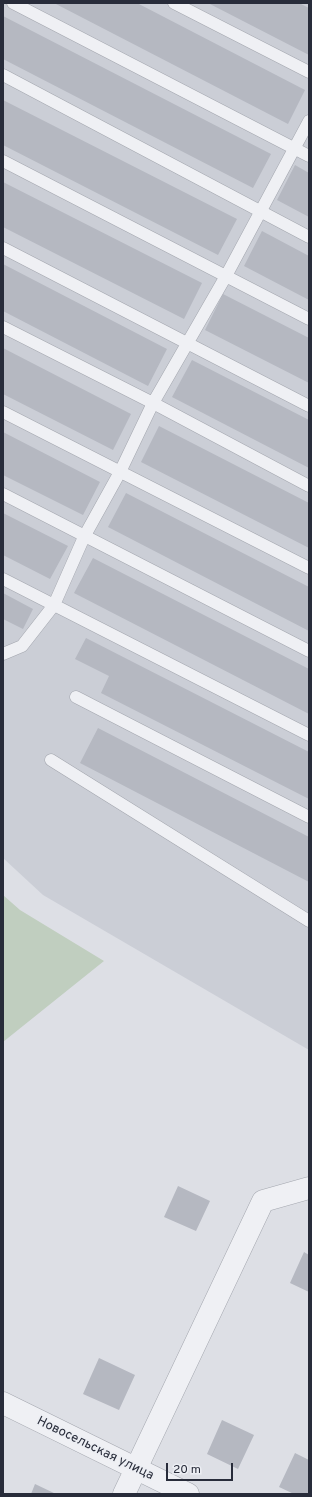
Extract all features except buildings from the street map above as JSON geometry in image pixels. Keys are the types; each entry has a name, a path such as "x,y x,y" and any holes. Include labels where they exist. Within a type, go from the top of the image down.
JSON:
{"street":[{"path":"124,1494 263,1201 306,1192"},
{"name":"Новосельская улица","path":"3,1403 188,1494"}],"lane":[{"path":"13,3 309,156"},
{"path":"174,3 309,72"},
{"path":"3,75 309,237"},
{"path":"3,654 22,646 54,605 84,537 120,472 153,403 226,276 309,122"},
{"path":"3,161 309,318"},
{"path":"3,248 309,406"},
{"path":"3,327 153,403 309,486"},
{"path":"3,412 309,568"},
{"path":"3,494 84,537 309,651"},
{"path":"3,579 309,734"},
{"path":"76,697 309,817"},
{"path":"51,760 309,921"}],"shaded area":[{"path":"3,3 309,3 309,1050 43,895 3,858"}],"green space":[{"path":"3,895 20,910 104,961 3,1042"}]}
